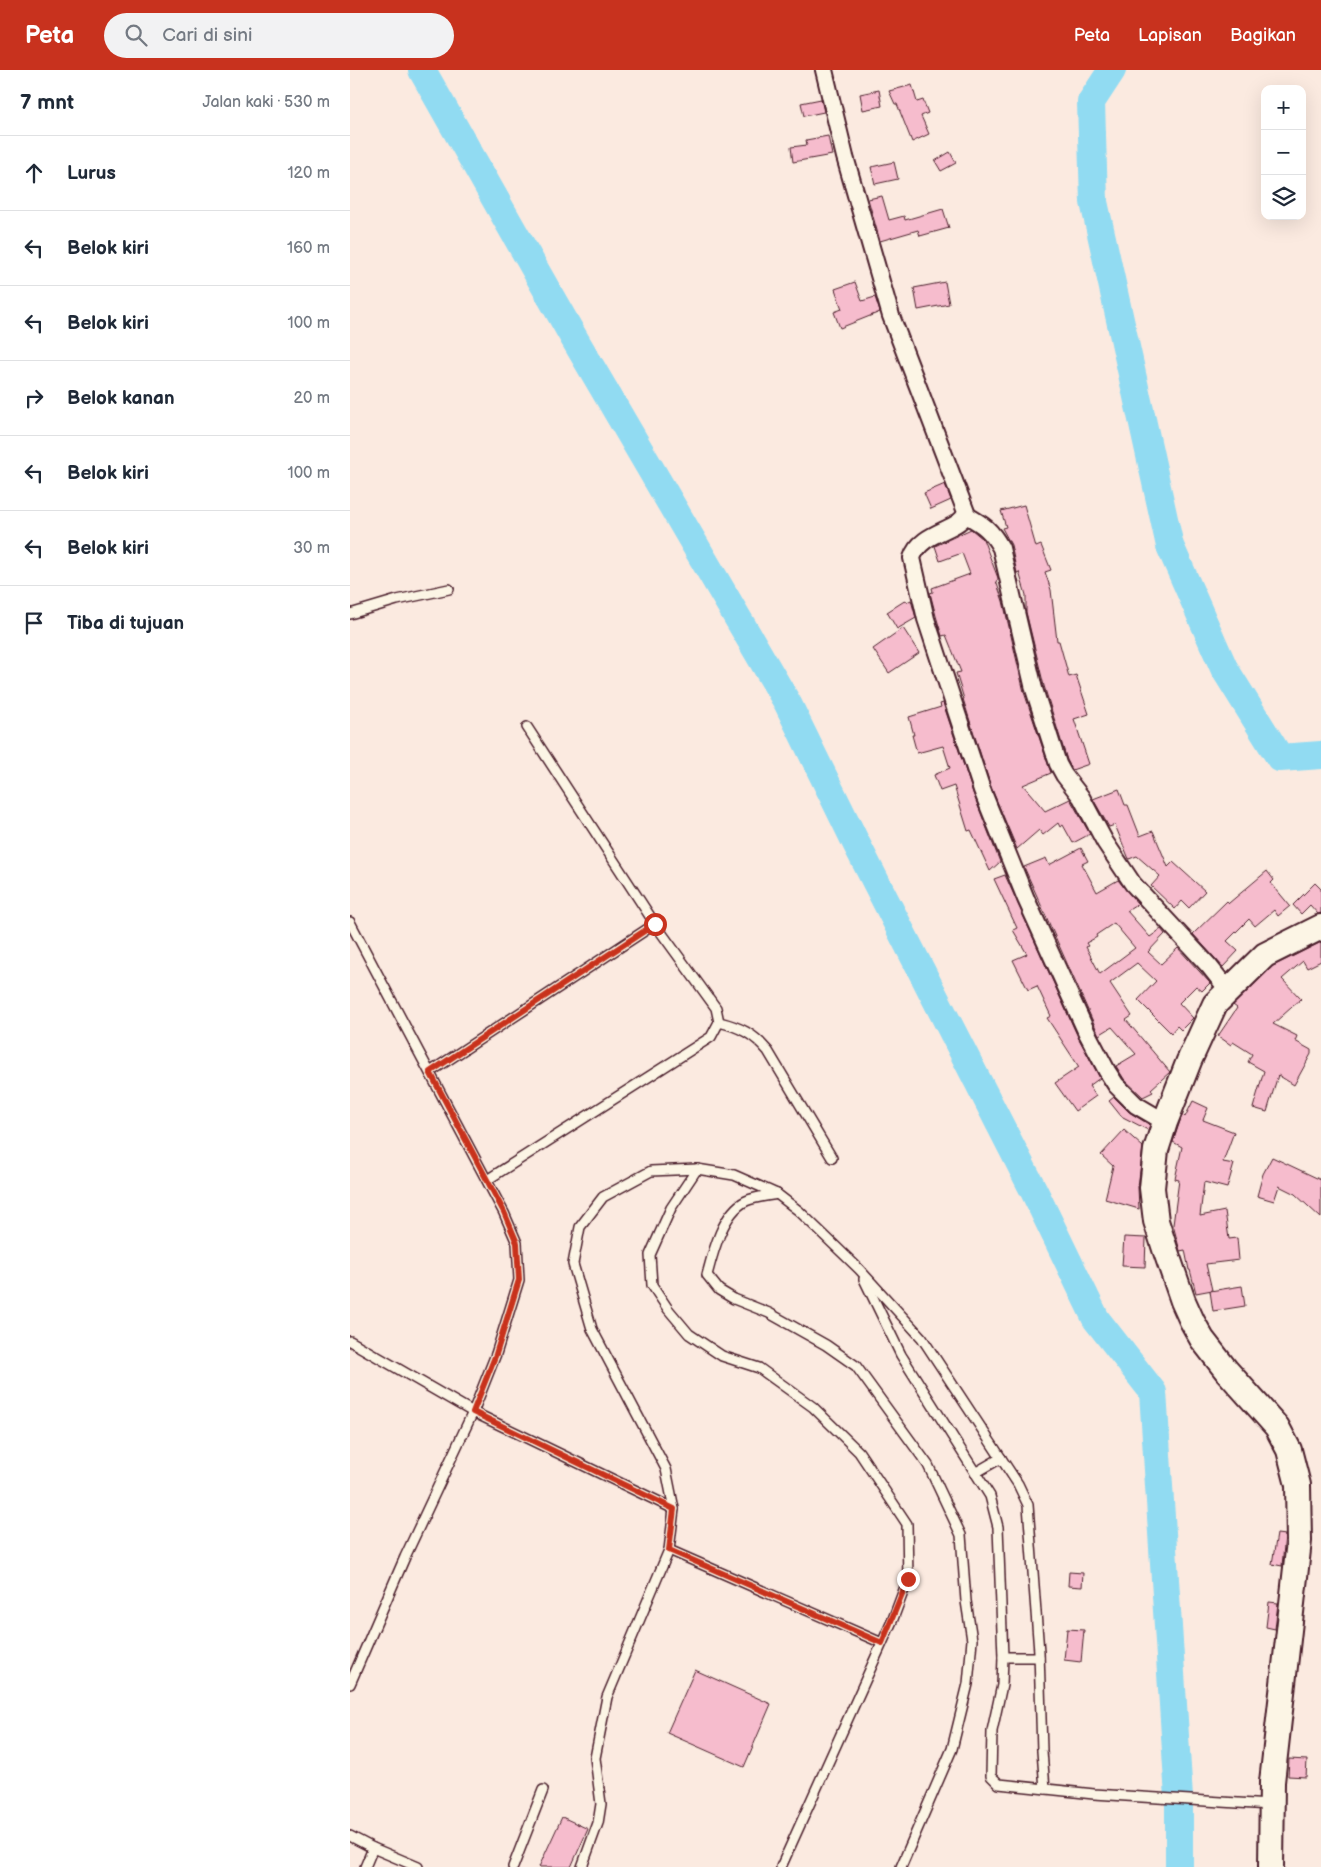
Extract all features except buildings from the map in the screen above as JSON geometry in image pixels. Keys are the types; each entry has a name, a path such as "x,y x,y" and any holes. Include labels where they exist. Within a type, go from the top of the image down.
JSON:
{"main road":[{"path":"1271,1867 1272,1782 1300,1541 1298,1485 1289,1450 1277,1427 1226,1370 1202,1339 1183,1301 1164,1249 1156,1220 1152,1188 1156,1150 1165,1122 1176,1091 1215,1004 1265,955 1321,927"}],"street":[{"path":"824,70 845,158 891,316 966,515 990,530 1001,548 1034,689 1058,764 1081,797 1105,842 1134,884 1209,966 1228,990"},
{"path":"966,515 961,521 923,541 915,549 912,558 926,619 992,816 1026,899 1087,1033 1112,1078 1126,1097 1165,1122"}],"lane":[{"path":"350,614 397,600 449,589"},
{"path":"487,1180 711,1037 719,1022 716,1008 655,924 527,726"},
{"path":"350,922 504,1212 517,1243 519,1280 496,1354 473,1412 409,1549 350,1684"},
{"path":"430,1072 655,924"},
{"path":"719,1022 742,1029 759,1040 768,1051 832,1158"},
{"path":"582,1867 598,1823 601,1804 595,1758 607,1697 669,1550 674,1509 666,1469 592,1329 573,1264 580,1226 603,1197 651,1171 696,1169 734,1176 777,1194 799,1211 859,1270 922,1338 1018,1484 1028,1505 1039,1657 1042,1751 1046,1790"},
{"path":"696,1169 671,1208 650,1255 652,1285 668,1309 689,1334 722,1356 759,1368 813,1407 859,1452 907,1524 908,1579 882,1643 781,1867"},
{"path":"777,1194 746,1201 728,1217 714,1247 707,1275 719,1290 734,1299 769,1313 826,1345 856,1366 928,1465 961,1534 966,1601 972,1640 968,1684 952,1749 901,1867"},
{"path":"859,1270 901,1355 990,1496 998,1527 1003,1657 1002,1685 992,1731 992,1776 999,1784 1046,1790 1271,1805"},
{"path":"350,1341 473,1412 674,1509"},
{"path":"975,1473 1001,1458"},
{"path":"669,1550 882,1643"},
{"path":"1003,1657 1039,1657"},
{"path":"513,1867 543,1790"},
{"path":"350,1836 418,1867"},
{"path":"364,1867 373,1848"}],"waterway":[{"path":"422,70 574,338 788,704 857,845 1035,1193 1096,1319 1153,1392 1179,1798 1179,1867"},
{"path":"1112,70 1091,102 1094,202 1170,546 1224,668 1280,758 1321,755"}],"route":[{"path":"655,924 430,1072 504,1212 517,1243 519,1280 496,1354 473,1412 674,1509 669,1550 882,1643 893,1620 908,1579"}]}
